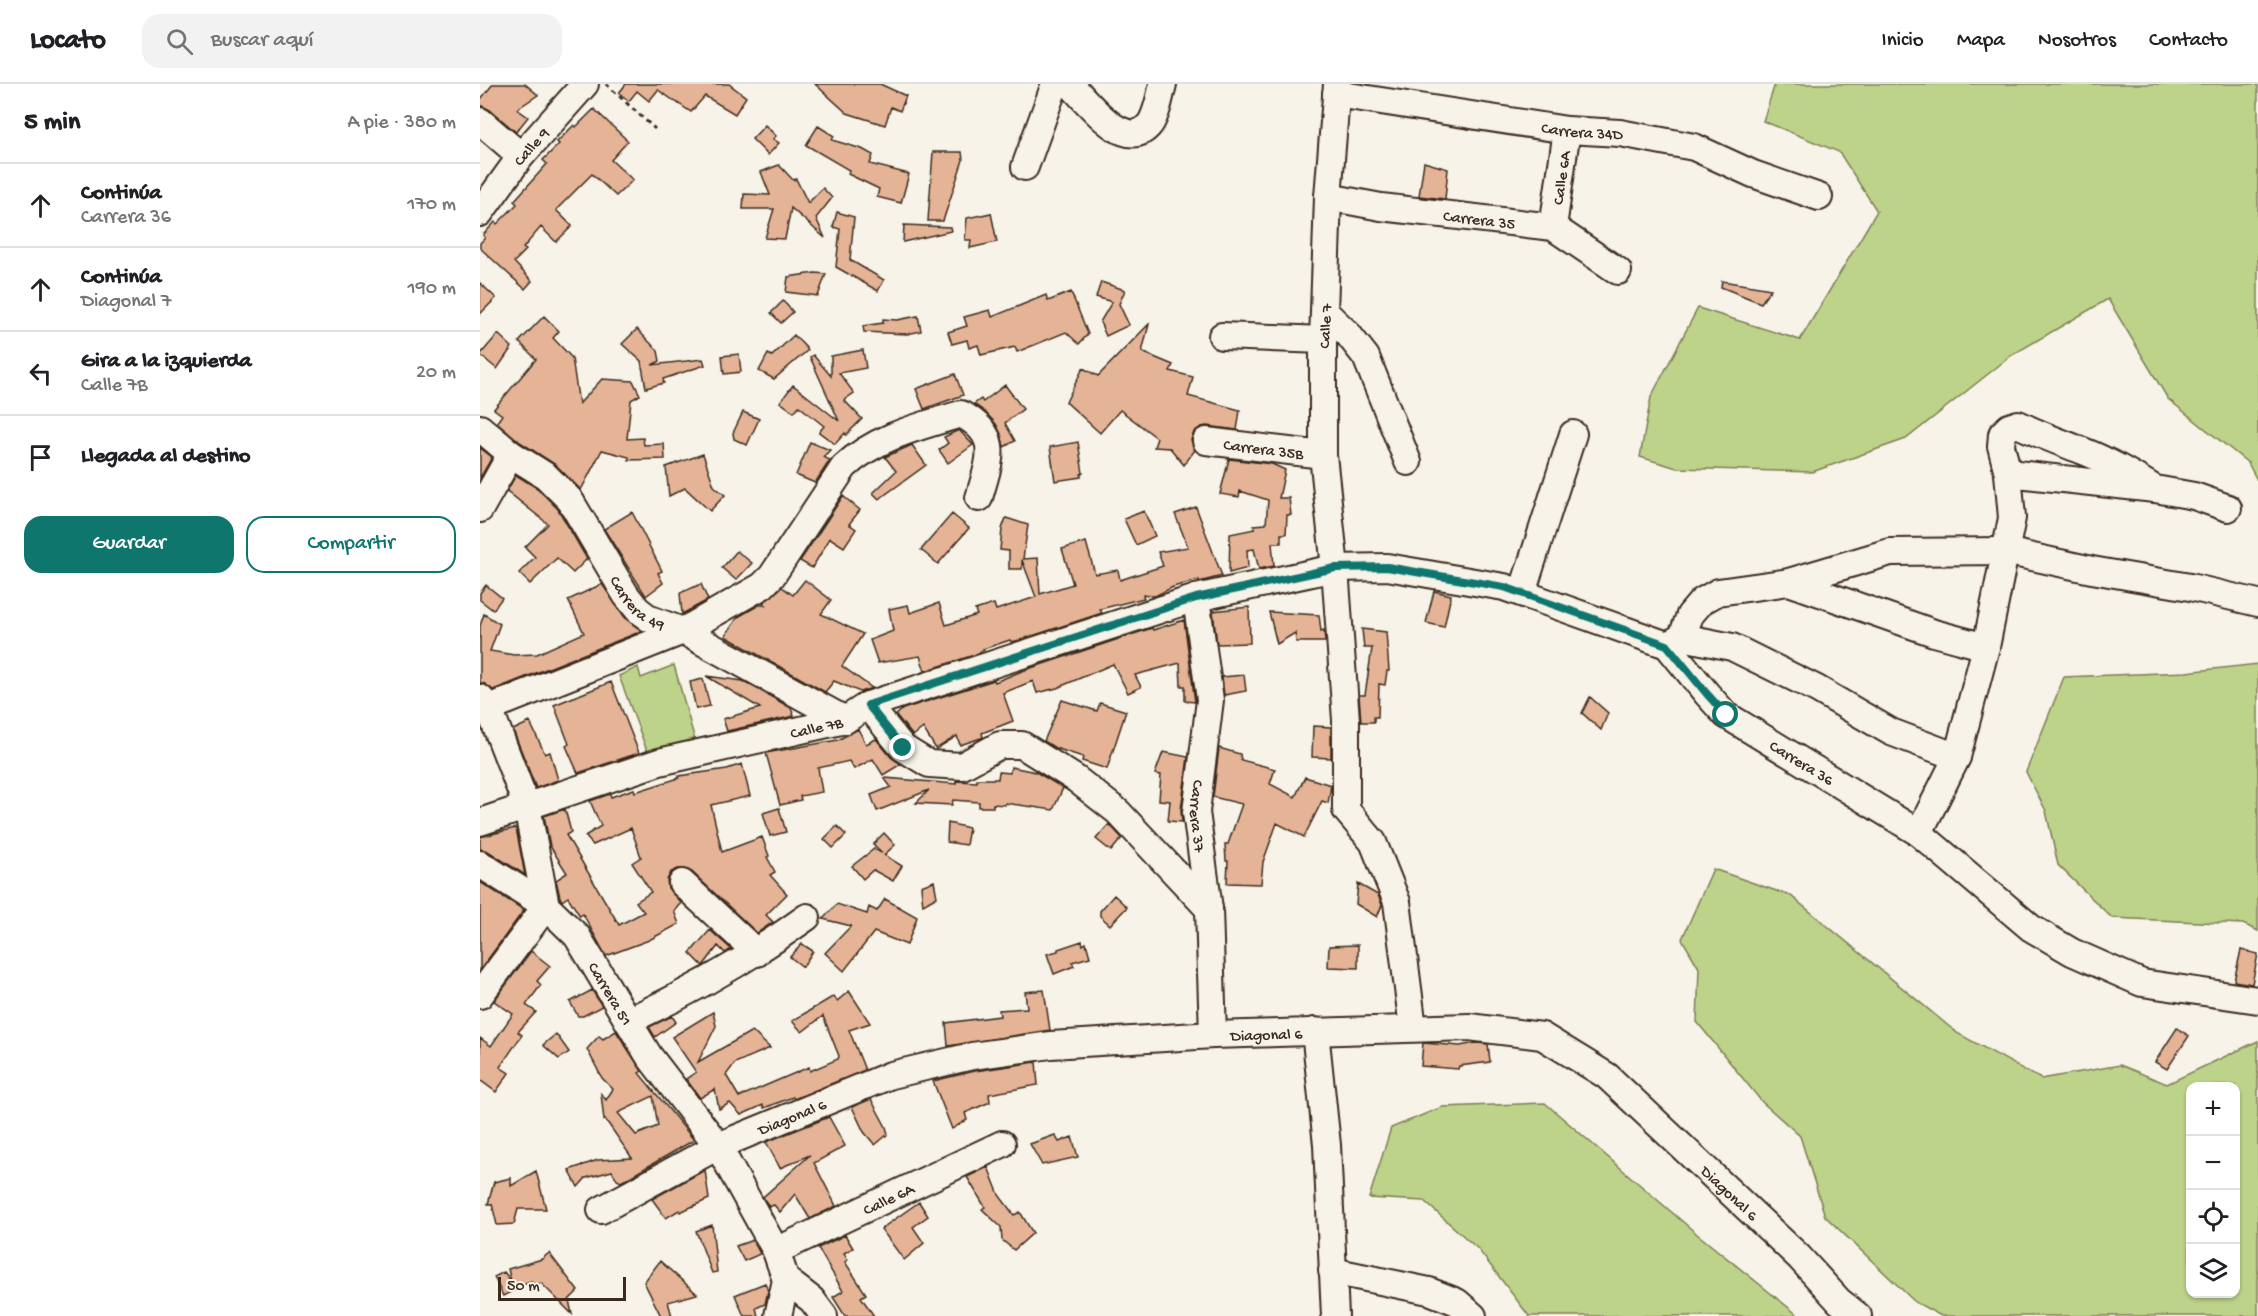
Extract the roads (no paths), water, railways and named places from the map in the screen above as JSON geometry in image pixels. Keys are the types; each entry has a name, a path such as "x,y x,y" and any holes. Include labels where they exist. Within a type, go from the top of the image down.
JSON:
{"street":[{"name":"Calle 9","path":"480,213 521,156 585,84"},
{"path":"1025,167 1056,84"},
{"path":"1070,84 1116,130 1130,134 1142,131 1152,122 1163,84"},
{"name":"Carrera 34D","path":"1336,89 1567,130 1620,133 1694,147 1753,174 1819,197"},
{"name":"Calle 7","path":"1336,89 1328,196 1323,340 1323,455 1335,568 1346,720 1346,810 1372,842 1397,902 1413,1028"},
{"path":"480,121 521,156"},
{"name":"Calle 6A","path":"1553,227 1567,130"},
{"name":"Carrera 35","path":"1328,196 1381,207 1553,227 1618,271"},
{"path":"1325,312 1348,334 1366,357 1408,462"},
{"path":"1222,336 1323,340"},
{"path":"480,996 546,906 527,807 483,705 683,631 762,586 772,576 844,467 856,456 907,430 961,414 980,426 989,439 990,453 979,498"},
{"path":"1919,833 1957,757 1986,647 2012,518 2008,473 2001,446 2002,434 2009,427 2018,424 2045,438 2084,451 2118,467 2155,489"},
{"name":"Carrera 49","path":"480,428 511,454 546,476 570,500 626,595 638,610 650,619 683,631 844,720"},
{"path":"1522,593 1573,434"},
{"name":"Carrera 35B","path":"1206,441 1323,455"},
{"path":"480,509 511,454"},
{"path":"2008,473 2155,489 2194,496 2228,508"},
{"path":"1674,641 1690,615 1702,601 1718,592 1789,582 1890,552 2005,551 2092,570 2190,587 2258,603"},
{"path":"1335,568 1387,567 1504,587 1674,641 1732,647 1817,689 1891,732 1957,757"},
{"name":"Calle 7B","path":"480,822 659,762 844,720 868,705 1196,598 1335,568"},
{"path":"1789,582 1934,633 1986,647"},
{"name":"Carrera 37","path":"1196,598 1210,700 1196,812 1209,909 1214,1035"},
{"name":"Carrera 36","path":"1674,641 1707,694 1726,715 1919,833 2031,928 2072,952 2142,984 2258,1000"},
{"path":"868,705 903,748 929,764 962,766 1000,745 1022,745 1076,779 1118,812 1209,909"},
{"name":"Carrera 51","path":"480,864 546,906 577,936 649,1056 718,1146"},
{"path":"682,883 757,953"},
{"path":"628,1021 682,996 757,953 807,917"},
{"name":"Diagonal 6","path":"601,1210 718,1146 891,1075 972,1056 1051,1045 1214,1035 1469,1027 1542,1036 1607,1076 1799,1257 1839,1301 1858,1316"},
{"path":"1316,1031 1327,1144 1335,1316"},
{"name":"Calle 6A","path":"776,1251 1002,1144"},
{"path":"718,1146 776,1251 786,1280 778,1316"},
{"path":"1332,1271 1429,1291 1457,1302 1473,1316"},
{"path":"786,1280 812,1300 824,1316"}]}
